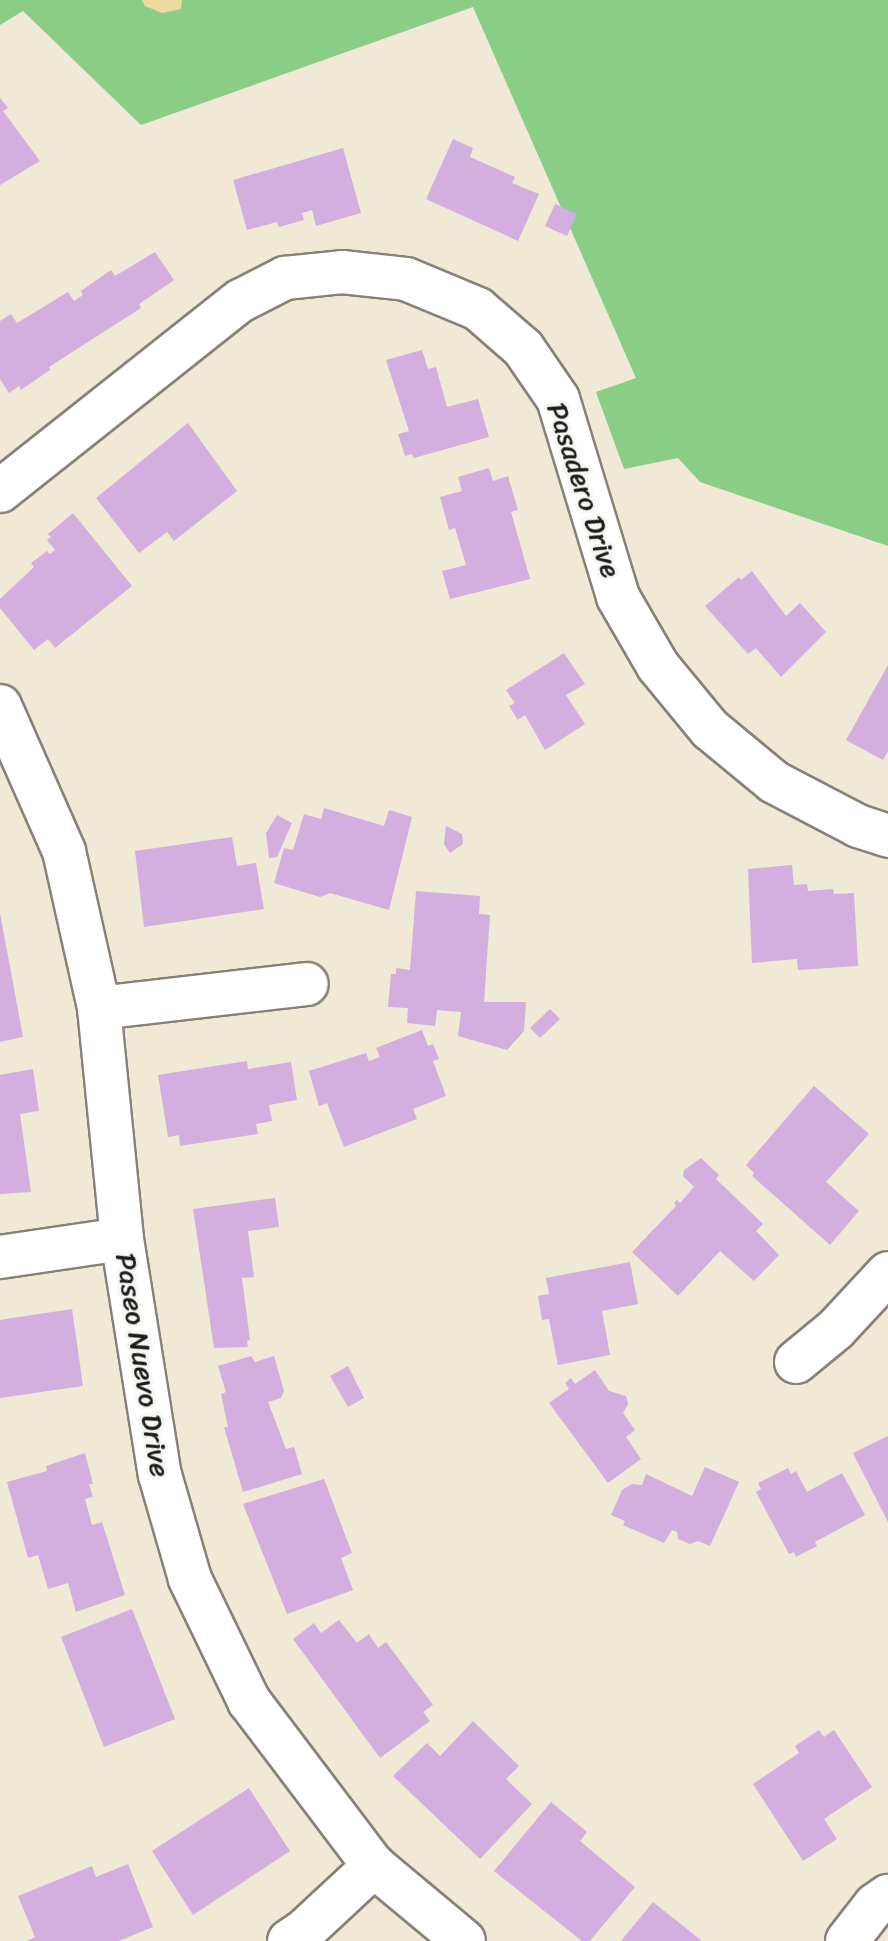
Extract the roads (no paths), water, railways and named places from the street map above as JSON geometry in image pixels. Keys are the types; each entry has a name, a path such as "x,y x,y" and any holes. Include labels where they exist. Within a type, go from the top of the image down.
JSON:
{"street":[{"name":"Pasadero Drive","path":"0,491 240,301 285,278 342,272 406,279 478,309 523,348 558,399 618,597 658,666 710,729 774,782 858,826 888,836"},
{"name":"Paseo Nuevo Drive","path":"0,706 64,851 99,1008 122,1239 160,1475 190,1579 249,1701 374,1866 464,1941"},
{"path":"99,1008 307,984"},
{"path":"0,1257 122,1239"},
{"path":"796,1362 836,1329 888,1273"},
{"path":"289,1941 304,1931 374,1866"},
{"path":"847,1941 875,1905 888,1896"}]}
